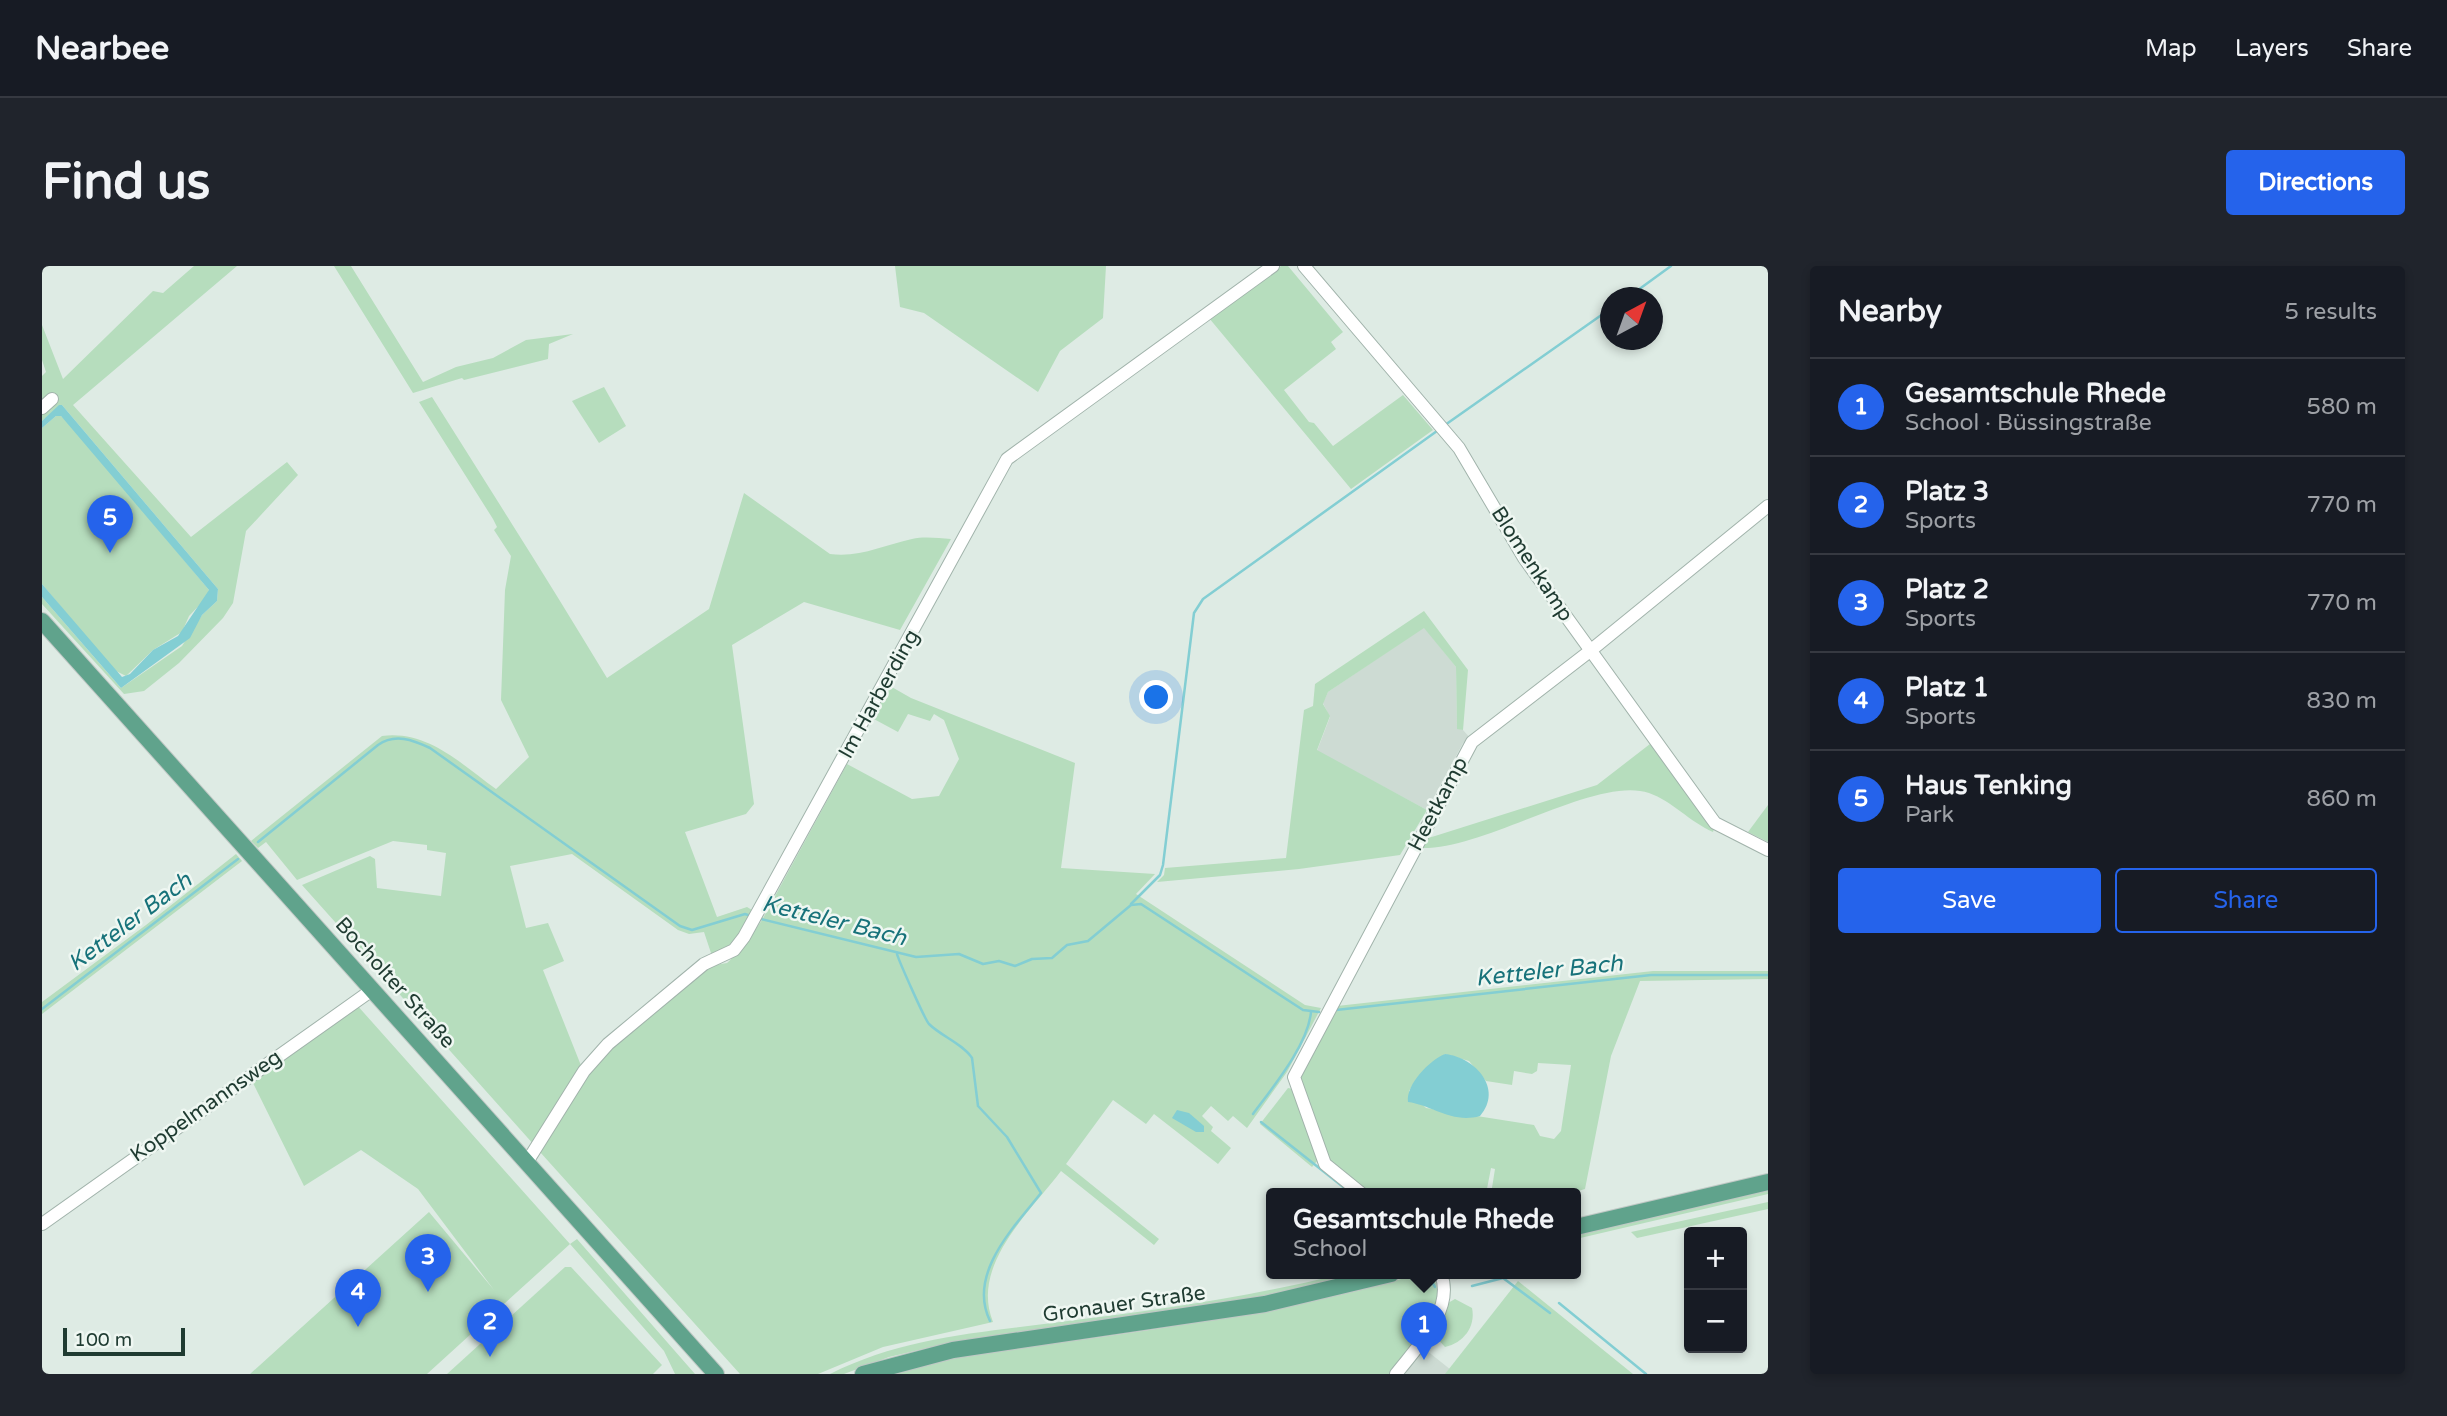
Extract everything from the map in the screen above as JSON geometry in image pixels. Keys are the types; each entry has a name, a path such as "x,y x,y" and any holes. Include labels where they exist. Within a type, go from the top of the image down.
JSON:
{"main road":[{"name":"Bocholter Straße","path":"42,621 716,1374"},
{"path":"1581,1226 1768,1182"},
{"name":"Gronauer Straße","path":"863,1374 953,1350 1265,1304 1370,1279"}],"street":[{"name":"Im Harberding","path":"527,1163 584,1071 608,1044 704,964 734,950 755,917 1007,458 1273,266"},
{"name":"Blomenkamp","path":"1304,266 1460,448 1524,558 1715,822 1768,850"},
{"name":"Heetkamp","path":"1355,1188 1325,1164 1294,1077 1472,743 1768,506"},
{"name":"Koppelmannsweg","path":"42,1224 372,990"},
{"path":"1396,1374 1432,1326 1445,1284 1443,1279"}],"shaded area":[{"path":"1424,627 1456,667 1457,728 1470,738 1463,743 1427,810 1317,751 1330,717 1323,703 1328,692"},
{"path":"1421,1346 1456,1374 1398,1374"}],"green space":[{"path":"194,266 237,266 73,405 191,537 287,462 298,475 246,531 233,603 223,618 179,663 144,691 124,694 42,604 42,597 121,688 182,646 202,615 217,601 218,589 62,405 42,421 42,376 46,372 42,360 42,325 63,379 153,291 163,293"},
{"path":"334,266 351,266 423,382 456,367 493,358 526,340 573,334 549,344 548,359 464,380 462,378 413,393"},
{"path":"895,266 1106,266 1103,318 1060,351 1038,392 924,313 900,307"},
{"path":"1281,266 1288,266 1343,332 1331,342 1336,349 1284,390 1309,422 1314,423 1333,446 1403,395 1433,430 1351,489 1209,318"},
{"path":"604,387 626,426 599,443 572,401"},
{"path":"432,397 607,678 709,609 744,493 830,554 861,553 917,538 951,539 900,630 804,602 732,645 754,804 746,814 685,832 717,917 747,907 752,910 731,947 712,956 704,932 689,934 678,930 572,854 510,866 526,928 548,923 564,961 543,970 582,1068 535,1146 302,885 370,856 375,859 377,888 441,896 446,853 427,850 427,845 393,841 297,880 266,842 258,848 251,841 382,736 414,738 429,744 457,760 496,789 529,757 501,700 505,590 511,556 494,530 497,527 493,519 419,402"},
{"path":"56,416 61,416 71,425 209,590 208,596 189,616 182,632 153,650 126,676 114,670 42,584 42,428"},
{"path":"1424,611 1468,670 1463,730 1457,729 1456,667 1424,628 1328,692 1323,704 1330,716 1317,750 1427,810 1400,855 1299,869 1157,882 1164,875 1165,868 1286,858 1304,710 1313,706 1315,684"},
{"path":"890,686 911,698 1075,763 1061,868 1155,874 1136,894 1305,1005 1321,1008 1287,1072 1247,1128 1233,1116 1228,1121 1211,1106 1202,1116 1213,1127 1211,1131 1231,1148 1218,1164 1154,1114 1146,1124 1113,1100 1066,1164 1159,1239 1154,1245 1061,1171 1020,1222 996,1260 988,1301 993,1322 883,1347 818,1374 740,1374 540,1152 576,1090 604,1052 689,979 715,965 727,963 743,948 762,920 847,764 912,799 939,796 959,759 944,720 934,714 930,721 908,714 898,732 872,718"},
{"path":"1650,744 1714,829 1713,832 1649,793 1627,790 1571,803 1478,837 1422,848 1424,839 1597,785"},
{"path":"1768,805 1768,842 1748,832"},
{"path":"236,854 242,861 42,1014 42,1002"},
{"path":"1653,971 1768,971 1768,979 1640,981 1611,1056 1585,1189 1581,1190 1581,1188 1492,1188 1495,1169 1491,1168 1487,1188 1363,1188 1329,1161 1301,1082 1301,1073 1337,1006","holes":["1445,1054 1469,1061 1486,1081 1512,1085 1514,1071 1532,1074 1537,1071 1538,1063 1571,1065 1561,1131 1554,1139 1540,1136 1534,1125 1426,1108 1409,1091 1418,1077"]},
{"path":"356,1004 570,1244 427,1374 250,1374 429,1212 494,1290 418,1189 361,1150 304,1186 252,1081"},
{"path":"1288,1088 1293,1089 1318,1160 1312,1167 1260,1124"},
{"path":"1768,1188 1768,1194 1581,1238 1581,1232"},
{"path":"1768,1202 1768,1209 1637,1238 1631,1232"},
{"path":"577,1239 695,1374 675,1374 664,1351 570,1244"},
{"path":"565,1267 571,1267 662,1365 653,1374 447,1374"},
{"path":"1320,1279 1345,1279 1257,1299 936,1346 889,1357 844,1374 830,1374 887,1351 947,1337 1206,1302"},
{"path":"1401,1279 1434,1279 1437,1301 1433,1314 1419,1340 1392,1374 882,1374 966,1355 1148,1330 1344,1293"},
{"path":"1518,1281 1633,1374 1445,1374"},
{"path":"1455,1299 1472,1308 1472,1322 1463,1338 1445,1347 1435,1336 1448,1303"}],"water":[{"path":"62,405 218,589 217,601 202,615 190,638 121,688 42,597 42,584 122,677 130,674 153,650 178,636 209,590 61,416 56,416 42,428 42,421"},
{"path":"1445,1054 1466,1061 1483,1076 1489,1095 1487,1106 1480,1116 1460,1118 1408,1102 1408,1095 1420,1073"},
{"path":"1177,1110 1189,1113 1204,1126 1204,1132 1196,1132 1172,1118"}],"waterway":[{"path":"1642,287 1671,266"},
{"path":"1445,425 1600,316"},
{"path":"1131,904 1160,875 1163,865 1194,613 1203,599 1437,431"},
{"name":"Ketteler Bach","path":"258,842 378,745 391,739 404,739 430,748 680,926 692,930 745,914 751,916"},
{"name":"Ketteler Bach","path":"42,1009 238,859"},
{"name":"Ketteler Bach","path":"757,918 916,957 959,954 983,964 999,961 1015,966 1032,959 1052,958 1067,945 1088,941 1131,905 1141,904 1303,1010 1319,1012"},
{"path":"897,954 929,1024 963,1048 972,1058 978,1106 1007,1137 1041,1193 1007,1236 989,1269 984,1286 984,1303 990,1321"},
{"name":"Ketteler Bach","path":"1336,1010 1651,975 1768,975"},
{"path":"1253,1114 1297,1052 1311,1012"},
{"path":"1261,1122 1344,1188"},
{"path":"1430,1279 1435,1287"},
{"path":"1472,1286 1499,1279"},
{"path":"1504,1279 1550,1313"},
{"path":"1559,1303 1646,1374"}],"place":[{"name":"Haus Tenking","path":"110,553"},
{"name":"Platz 2","path":"428,1292"},
{"name":"Platz 1","path":"358,1327"},
{"name":"Platz 3","path":"490,1357"},
{"name":"Gesamtschule Rhede","path":"1424,1360"}]}
